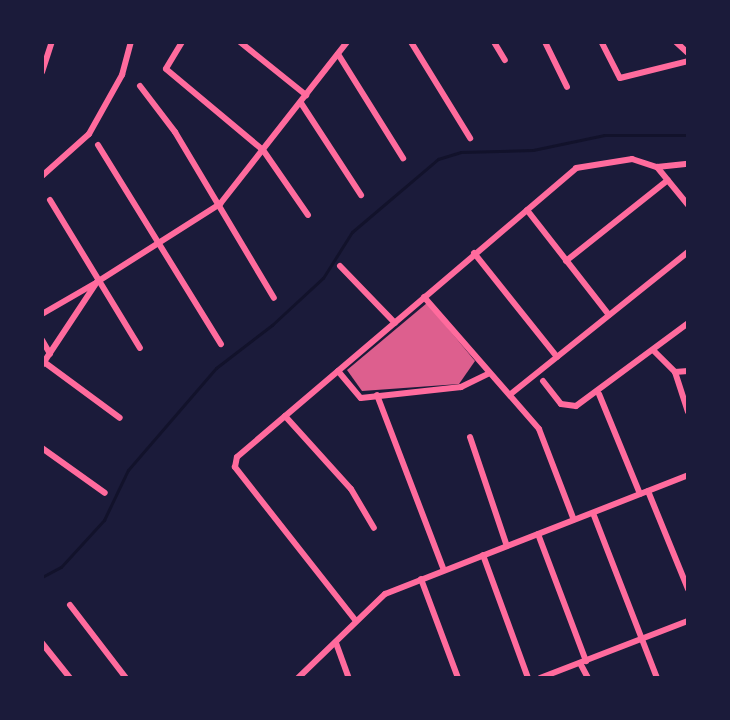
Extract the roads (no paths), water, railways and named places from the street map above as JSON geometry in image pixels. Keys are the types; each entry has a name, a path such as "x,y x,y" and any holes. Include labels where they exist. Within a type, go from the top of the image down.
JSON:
{"street":[{"path":"42,72 52,42"},
{"path":"42,176 89,134 122,75 131,42"},
{"path":"182,42 166,69 263,150 308,215"},
{"path":"240,42 306,95"},
{"path":"42,314 220,204 347,42"},
{"path":"411,42 470,138"},
{"path":"494,42 505,60"},
{"path":"545,42 567,87"},
{"path":"602,42 620,78 688,61"},
{"path":"676,42 688,53"},
{"path":"338,54 403,158"},
{"path":"140,86 220,204 274,298"},
{"path":"301,103 361,195"},
{"path":"98,145 221,344"},
{"path":"356,621 235,467 237,457 576,168 593,161 632,159 657,167 688,164"},
{"path":"657,167 688,205"},
{"path":"566,261 668,180"},
{"path":"50,200 97,282 140,348"},
{"path":"527,210 609,315"},
{"path":"512,393 688,252"},
{"path":"474,253 557,357"},
{"path":"340,266 395,323"},
{"path":"97,282 43,364 120,418"},
{"path":"424,297 488,374 512,393 539,429 574,520"},
{"path":"543,381 567,406 599,394 688,323"},
{"path":"42,340 50,354"},
{"path":"654,351 675,372 688,412"},
{"path":"338,371 357,396 461,387 488,374"},
{"path":"675,372 688,371"},
{"path":"599,394 640,494"},
{"path":"377,395 444,570"},
{"path":"285,416 351,489 374,528"},
{"path":"470,437 507,546"},
{"path":"42,448 105,493"},
{"path":"298,678 385,594 688,475"},
{"path":"648,491 688,589"},
{"path":"593,513 657,678"},
{"path":"538,534 588,678"},
{"path":"483,555 528,678"},
{"path":"421,579 458,678"},
{"path":"70,605 126,678"},
{"path":"540,678 688,621"},
{"path":"42,643 70,678"},
{"path":"336,643 349,678"}],"waterway":[{"path":"42,577 61,567 104,520 128,470 216,368 272,325 323,278 352,232 438,159 461,152 533,150 604,135 688,135"}]}
